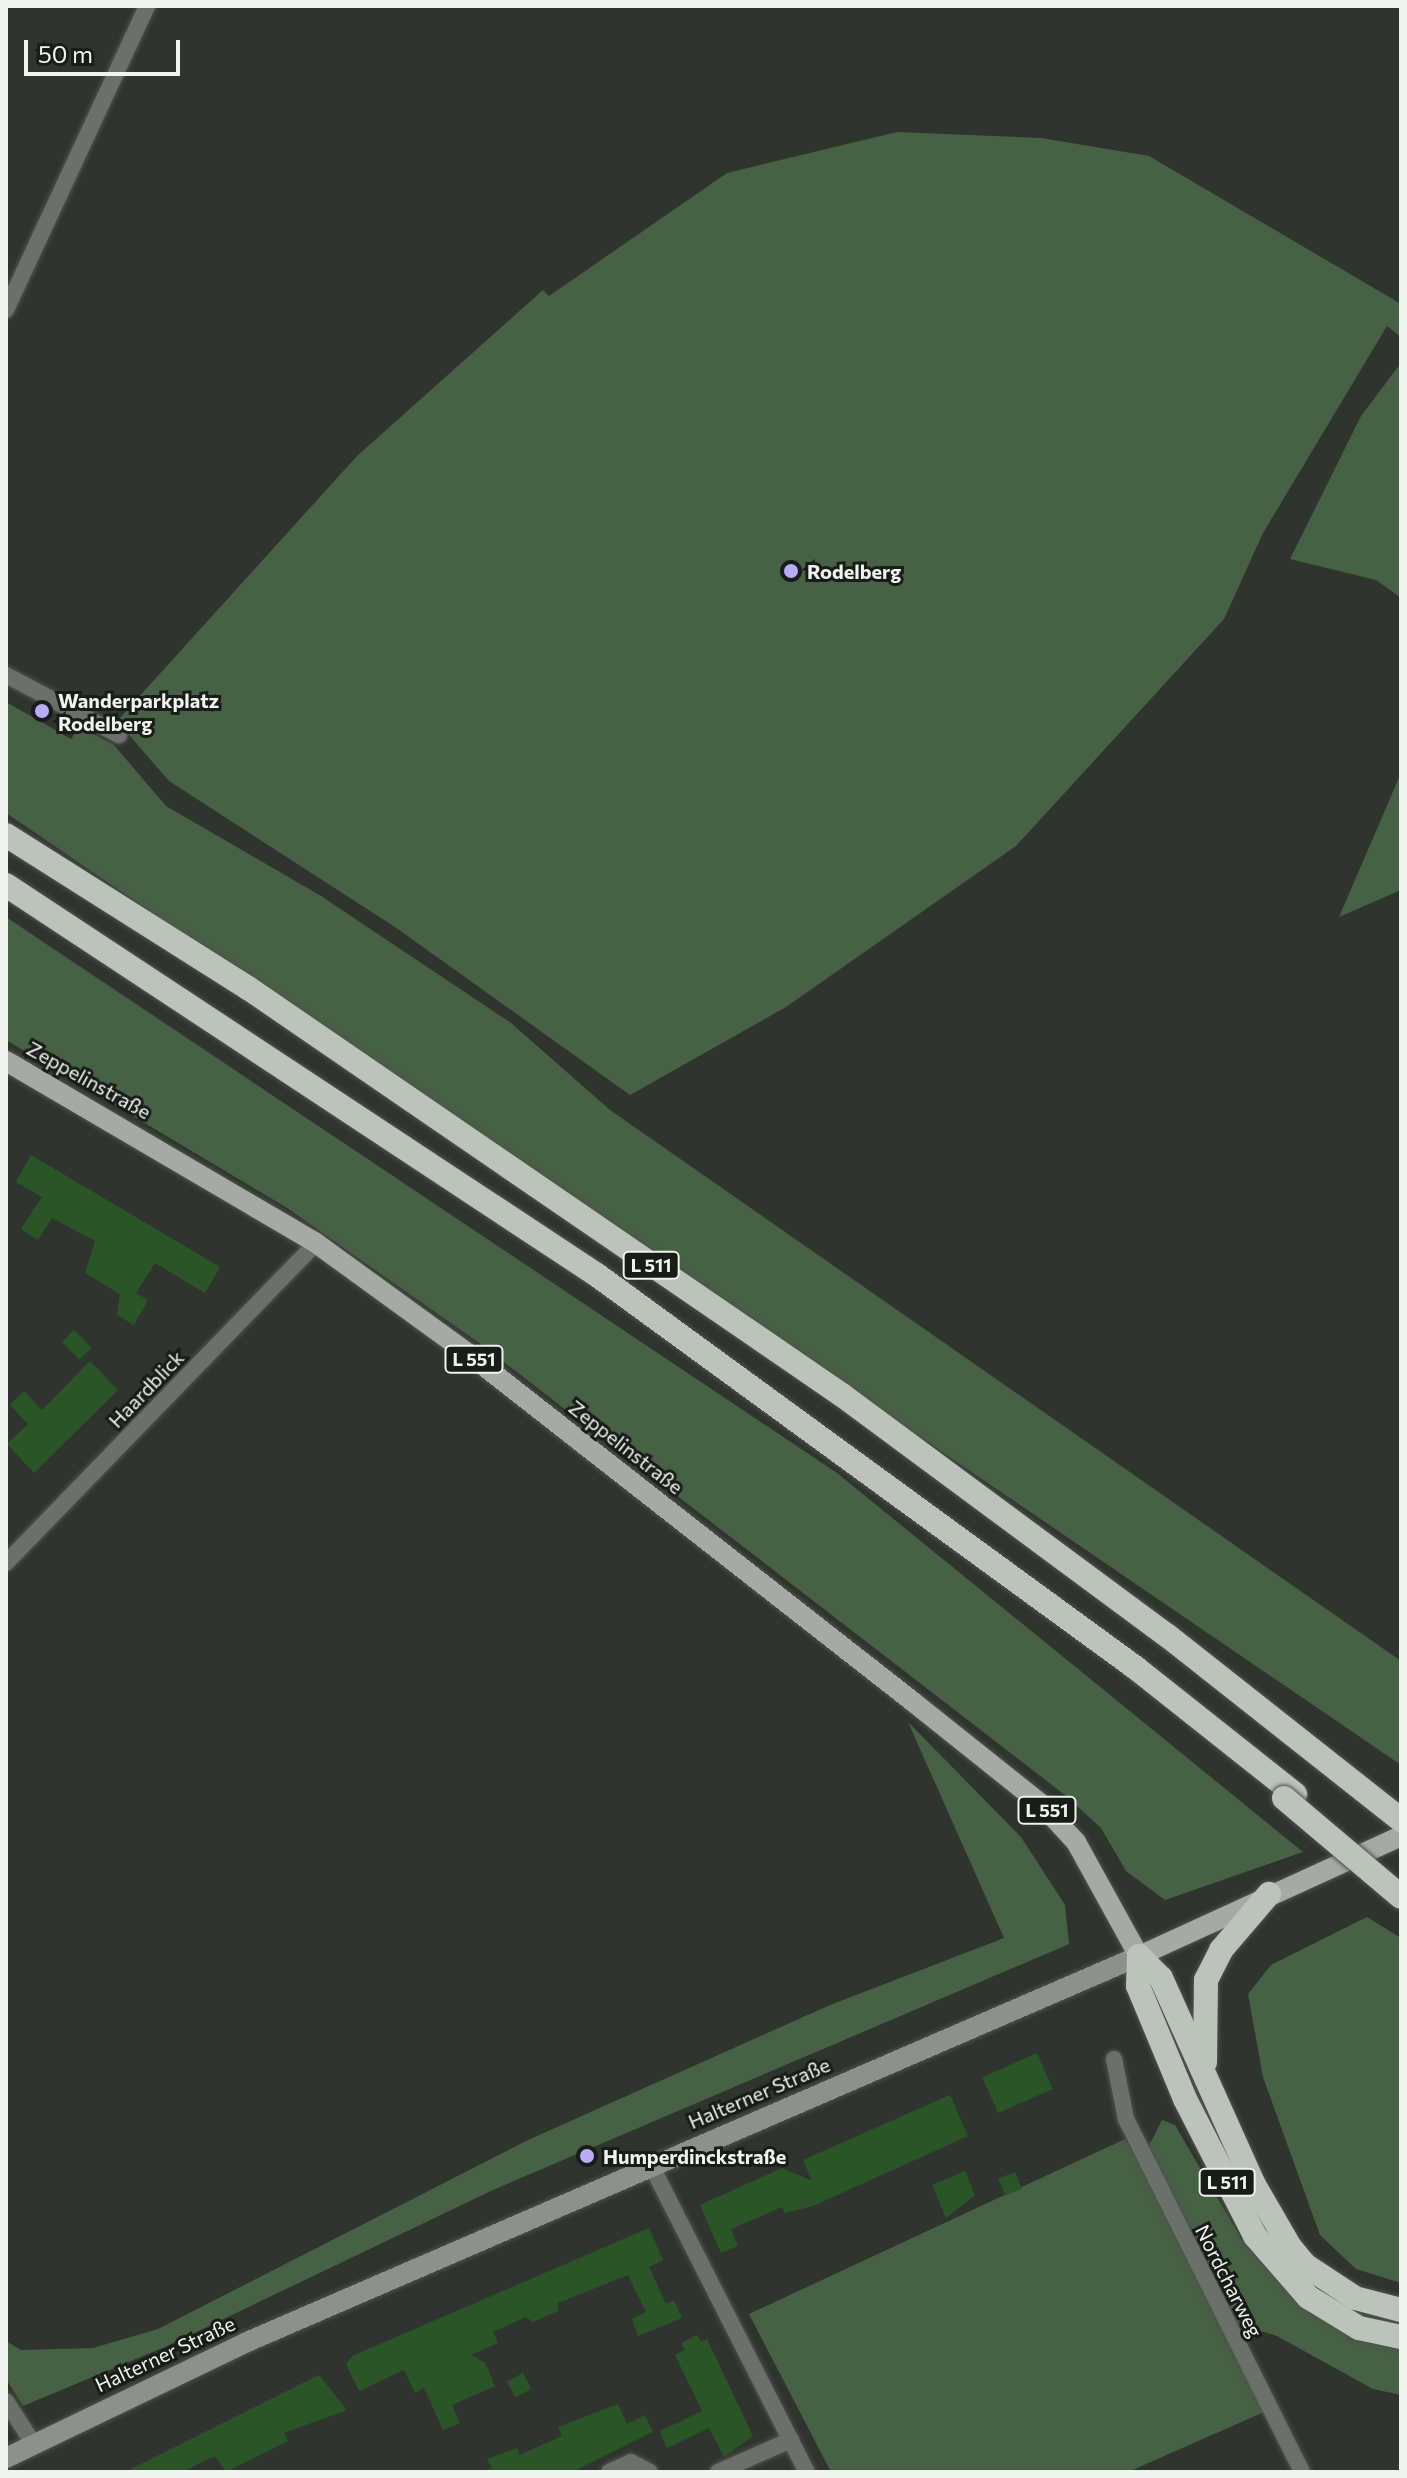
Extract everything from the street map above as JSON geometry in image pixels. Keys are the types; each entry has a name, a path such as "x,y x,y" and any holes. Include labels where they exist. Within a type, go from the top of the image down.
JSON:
{"highway":[{"name":"L 511","path":"6,835 248,988 842,1395 1344,1772 1401,1820"},
{"name":"L 511","path":"6,885 597,1275 978,1550 1401,1878"},
{"path":"1286,1791 1401,1897"},
{"name":"L 511","path":"1207,2081 1206,1980 1221,1950 1269,1894"},
{"name":"L 511","path":"1139,1956 1161,1978 1253,2183 1305,2265 1355,2298 1401,2310"},
{"name":"L 511","path":"1139,1956 1138,1986 1185,2099 1255,2236 1308,2297 1359,2328 1401,2337"}],"main road":[{"name":"Zeppelinstraße","path":"6,1061 316,1243 466,1352 1041,1804 1107,1888 1139,1956"},
{"name":"Halterner Straße","path":"6,2458 33,2443 651,2165 1139,1956 1401,1836"}],"street":[{"path":"6,310 147,6"},
{"path":"6,675 119,735"},
{"name":"Haardblick","path":"6,1563 316,1243"},
{"name":"Nordcharweg","path":"1114,2059 1126,2119 1302,2472"},
{"path":"651,2165 807,2472"},
{"path":"6,2401 33,2443"},
{"path":"718,2472 791,2440"},
{"path":"609,2472 631,2462 650,2472"}],"green space":[{"path":"897,132 1041,138 1149,156 1401,304 1401,337 1387,326 1263,533 1224,619 1016,846 786,1007 630,1095 395,927 169,781 117,721 357,456 543,290 549,296 727,173"},
{"path":"1401,363 1401,598 1376,580 1290,559 1361,416"},
{"path":"6,702 71,739 80,727 114,745 166,806 321,896 511,1023 610,1110 1401,1661 1401,1765 6,813"},
{"path":"1401,773 1401,890 1339,917"},
{"path":"6,917 837,1473 1303,1852 1165,1900 1126,1871 1101,1828 1065,1795 479,1343 287,1208 6,1040"},
{"path":"908,1722 1021,1837 1065,1905 1069,1944 493,2190 167,2346 23,2406 6,2379 6,2341 21,2350 93,2348 158,2329 528,2140 830,2005 1004,1938"},
{"path":"1367,1917 1401,1938 1401,2283 1356,2269 1320,2235 1263,2077 1248,1994 1271,1965"},
{"path":"1162,2120 1175,2125 1242,2240 1325,2322 1401,2342 1401,2395 1373,2389 1277,2336 1241,2325 1226,2333 1264,2412 1128,2472 831,2472 749,2314 1125,2139 1140,2163"}],"building":[{"path":"31,1155 220,1267 205,1293 155,1263 136,1293 148,1300 134,1325 117,1315 120,1294 85,1273 95,1241 52,1218 38,1240 21,1229 42,1197 16,1182"},
{"path":"74,1330 92,1348 80,1360 62,1342"},
{"path":"90,1361 118,1390 34,1473 7,1444 28,1424 10,1405 24,1391 42,1410"},
{"path":"1037,2053 1053,2089 998,2113 982,2077"},
{"path":"950,2095 968,2136 813,2206 784,2213 782,2207 731,2229 738,2246 721,2253 700,2205 782,2168 812,2181 803,2160"},
{"path":"965,2171 975,2195 946,2218 932,2185"},
{"path":"1015,2172 1022,2189 1005,2195 998,2179"},
{"path":"649,2228 663,2260 649,2267 666,2304 674,2300 682,2318 638,2336 632,2319 646,2312 628,2275 558,2303 558,2311 533,2322 526,2317 493,2332 498,2343 471,2355 485,2363 495,2386 452,2405 460,2423 443,2430 424,2388 415,2393 404,2370 359,2391 346,2364 352,2356"},
{"path":"697,2335 701,2342 707,2339 753,2436 724,2457 709,2428 667,2448 660,2431 702,2411 675,2355 685,2350 681,2343"},
{"path":"523,2373 531,2389 515,2397 507,2381"},
{"path":"319,2375 347,2410 284,2433 288,2441 226,2472 215,2456 182,2472 125,2472"},
{"path":"618,2404 627,2424 645,2415 653,2432 572,2472 484,2472 492,2468 487,2459 517,2448 520,2455 562,2436 558,2427"}],"place":[{"name":"Rodelberg","path":"791,571"},
{"name":"Wanderparkplatz Rodelberg","path":"42,711"},
{"name":"Humperdinckstraße","path":"587,2156"}]}
